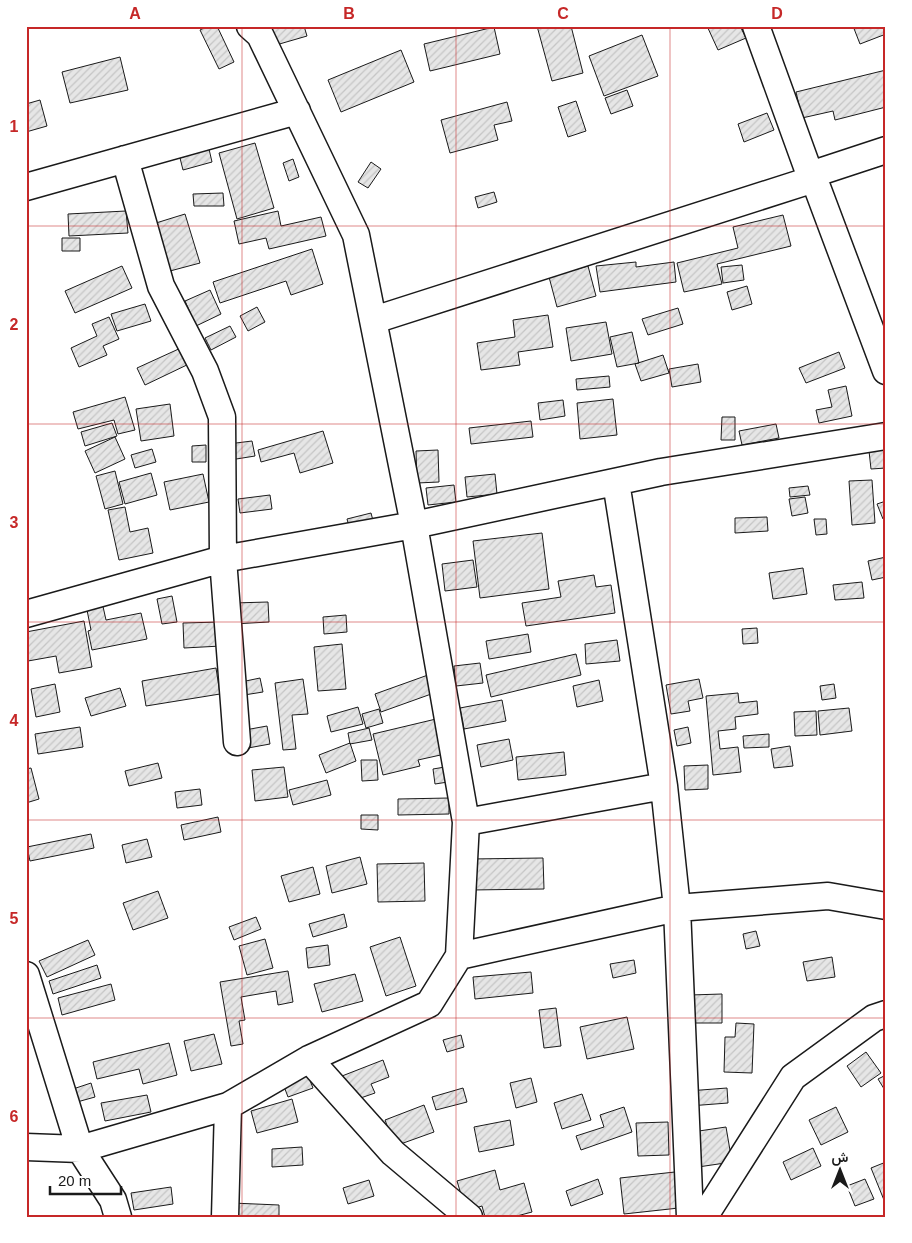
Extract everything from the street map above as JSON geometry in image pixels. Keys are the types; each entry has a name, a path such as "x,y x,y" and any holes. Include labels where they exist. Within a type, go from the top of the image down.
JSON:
{"street":[{"path":"26,1147 80,1149 228,1106 309,1059 429,1004 459,956 466,822 414,525 356,235 260,35 250,26"},
{"path":"756,26 886,371"},
{"path":"26,187 297,110"},
{"path":"374,320 812,177 886,150"},
{"path":"125,159 161,286 205,371 222,417 224,559 237,742"},
{"path":"26,614 224,559 414,525 661,472 886,436"},
{"path":"616,482 664,786 677,908 690,1217"},
{"path":"466,822 664,786"},
{"path":"459,956 677,908 828,896 886,906"},
{"path":"26,975 80,1149 113,1200 118,1217"},
{"path":"704,1217 792,1077 874,1018 886,1014"},
{"path":"309,1059 393,1153 469,1217"},
{"path":"225,1217 228,1106"}],"building":[{"path":"208,26 217,26 234,62 219,69 200,30"},
{"path":"270,26 304,26 307,36 276,45"},
{"path":"537,26 571,26 583,73 552,81"},
{"path":"707,26 740,26 746,38 718,50"},
{"path":"853,26 883,26 886,34 860,44"},
{"path":"494,27 500,54 430,71 424,44"},
{"path":"642,35 658,76 604,96 589,56"},
{"path":"401,50 414,82 341,112 328,80"},
{"path":"120,57 128,90 70,103 62,72"},
{"path":"886,70 886,107 835,120 833,111 802,118 796,92"},
{"path":"627,90 633,106 611,114 605,98"},
{"path":"40,100 47,126 26,132 26,104"},
{"path":"576,101 586,131 568,137 558,107"},
{"path":"507,102 512,121 494,125 498,140 450,153 441,120"},
{"path":"767,113 774,130 744,142 738,124"},
{"path":"255,143 274,208 237,219 219,153"},
{"path":"209,149 212,162 183,170 180,158"},
{"path":"293,159 299,177 289,181 283,163"},
{"path":"371,162 381,169 368,188 358,182"},
{"path":"494,192 497,202 478,208 475,197"},
{"path":"223,193 224,206 194,206 193,194"},
{"path":"126,211 128,233 69,236 68,214"},
{"path":"278,211 281,226 321,217 326,236 269,249 266,238 239,244 234,221"},
{"path":"185,214 200,263 170,271 156,223"},
{"path":"783,215 791,246 717,264 722,284 684,292 677,263 738,248 733,227"},
{"path":"62,238 80,238 80,251 62,251"},
{"path":"312,249 323,284 291,295 286,281 220,303 213,282"},
{"path":"636,262 636,267 674,262 676,282 600,292 596,266"},
{"path":"742,265 744,280 723,283 721,267"},
{"path":"122,266 132,288 75,313 65,291"},
{"path":"588,266 596,296 557,307 549,277"},
{"path":"747,286 752,304 732,310 727,292"},
{"path":"210,290 221,314 196,326 185,301"},
{"path":"145,304 151,321 117,331 111,314"},
{"path":"257,307 265,322 248,331 240,316"},
{"path":"678,308 683,324 648,335 642,319"},
{"path":"548,315 553,347 518,352 520,365 481,370 477,343 515,337 513,320"},
{"path":"109,317 119,339 103,346 107,355 79,367 71,348 97,336 92,324"},
{"path":"606,322 612,354 571,361 566,328"},
{"path":"230,326 236,337 211,350 205,338"},
{"path":"632,332 639,363 617,367 610,337"},
{"path":"183,347 191,363 145,385 137,368"},
{"path":"839,352 845,368 806,383 799,368"},
{"path":"663,355 669,373 641,381 635,364"},
{"path":"698,364 701,382 672,387 669,369"},
{"path":"609,376 610,387 577,390 576,379"},
{"path":"846,386 852,416 819,423 816,410 832,407 828,390"},
{"path":"125,397 135,430 118,434 114,420 78,429 73,412"},
{"path":"613,399 617,435 580,439 577,403"},
{"path":"563,400 565,416 540,420 538,403"},
{"path":"170,404 174,436 141,441 136,409"},
{"path":"722,417 735,417 735,440 721,440"},
{"path":"531,421 533,437 471,444 469,428"},
{"path":"112,423 117,436 85,446 81,432"},
{"path":"776,424 779,438 742,445 739,431"},
{"path":"323,431 333,463 300,473 294,453 261,462 258,450"},
{"path":"115,437 125,459 95,473 85,451"},
{"path":"252,441 255,456 230,460 228,444"},
{"path":"206,445 206,462 192,462 192,446"},
{"path":"152,449 156,462 135,468 131,455"},
{"path":"438,450 439,482 417,483 416,451"},
{"path":"886,450 886,468 871,469 869,451"},
{"path":"115,471 123,504 105,509 96,476"},
{"path":"151,473 157,495 125,504 119,482"},
{"path":"203,474 209,502 170,510 164,482"},
{"path":"495,474 497,494 467,497 465,477"},
{"path":"872,480 875,523 852,525 849,481"},
{"path":"454,485 456,502 428,505 426,488"},
{"path":"808,486 810,495 790,497 789,488"},
{"path":"270,495 272,509 240,513 238,499"},
{"path":"805,497 808,513 792,516 789,499"},
{"path":"886,501 886,518 883,519 877,504"},
{"path":"125,507 130,532 148,528 153,553 119,560 108,510"},
{"path":"371,513 375,528 351,534 347,519"},
{"path":"767,517 768,531 735,533 735,518"},
{"path":"814,519 826,519 827,534 816,535"},
{"path":"542,533 549,589 480,598 473,541"},
{"path":"886,557 886,577 872,580 868,561"},
{"path":"473,560 477,587 445,591 442,564"},
{"path":"803,568 807,594 773,599 769,573"},
{"path":"594,575 596,587 611,585 615,613 526,626 522,603 561,597 558,581"},
{"path":"862,582 864,598 835,600 833,585"},
{"path":"172,596 177,622 162,624 157,599"},
{"path":"102,602 106,620 141,613 147,639 92,650 88,631 91,630 86,605"},
{"path":"268,602 269,622 233,624 233,603"},
{"path":"346,615 347,632 324,634 323,617"},
{"path":"84,621 92,667 59,673 56,656 28,661 26,654 26,632"},
{"path":"220,622 221,646 184,648 183,623"},
{"path":"757,628 758,643 743,644 742,629"},
{"path":"528,634 531,652 489,659 486,641"},
{"path":"617,640 620,661 586,664 585,644"},
{"path":"342,644 346,689 318,691 314,647"},
{"path":"576,654 581,675 491,697 486,675"},
{"path":"480,663 483,683 456,686 454,666"},
{"path":"216,668 220,694 146,706 142,681"},
{"path":"428,675 434,693 381,712 375,694"},
{"path":"260,678 263,692 244,695 241,682"},
{"path":"303,679 308,714 292,715 296,749 283,750 275,683"},
{"path":"699,679 703,698 688,701 690,711 671,714 666,685"},
{"path":"599,680 603,701 577,707 573,686"},
{"path":"55,684 60,712 36,717 31,689"},
{"path":"834,684 836,698 822,700 820,686"},
{"path":"120,688 126,706 91,716 85,698"},
{"path":"738,693 739,703 757,701 758,714 735,717 736,729 718,731 720,749 738,747 741,772 713,775 706,696"},
{"path":"502,700 506,721 464,729 460,708"},
{"path":"358,707 363,724 331,732 327,716"},
{"path":"849,708 852,731 820,735 818,711"},
{"path":"379,709 383,723 366,728 362,714"},
{"path":"816,711 817,735 795,736 794,712"},
{"path":"436,719 445,754 418,760 420,766 383,775 373,734"},
{"path":"267,726 270,744 248,748 245,730"},
{"path":"80,727 83,747 38,754 35,734"},
{"path":"688,727 691,743 677,746 674,730"},
{"path":"369,728 372,740 350,744 348,733"},
{"path":"769,734 769,747 744,748 743,736"},
{"path":"509,739 513,760 481,767 477,745"},
{"path":"350,743 356,761 326,773 319,755"},
{"path":"790,746 793,766 774,768 771,749"},
{"path":"564,752 566,775 518,780 516,757"},
{"path":"361,760 377,760 378,780 362,781"},
{"path":"158,763 162,778 129,786 125,771"},
{"path":"708,765 708,789 685,790 684,766"},
{"path":"284,767 288,797 255,801 252,770"},
{"path":"445,767 448,782 435,784 433,769"},
{"path":"31,768 39,799 26,803 26,769"},
{"path":"327,780 331,795 293,805 289,790"},
{"path":"200,789 202,805 177,808 175,792"},
{"path":"449,798 449,814 398,815 398,799"},
{"path":"361,815 378,815 378,830 361,829"},
{"path":"218,817 221,832 184,840 181,825"},
{"path":"91,834 94,848 30,861 27,847"},
{"path":"147,839 152,857 126,863 122,845"},
{"path":"360,857 367,884 332,893 326,866"},
{"path":"543,858 544,889 471,890 470,859"},
{"path":"424,863 425,901 378,902 377,864"},
{"path":"313,867 320,894 289,902 281,876"},
{"path":"158,891 168,918 133,930 123,903"},
{"path":"344,914 347,927 313,937 309,924"},
{"path":"256,917 261,929 234,940 229,927"},
{"path":"756,931 760,946 746,949 743,934"},
{"path":"400,937 416,986 386,996 370,947"},
{"path":"265,939 273,968 247,975 239,946"},
{"path":"88,940 95,955 47,977 39,961"},
{"path":"328,945 330,965 308,968 306,948"},
{"path":"832,957 835,977 807,981 803,962"},
{"path":"634,960 636,973 613,978 610,964"},
{"path":"97,965 101,978 53,994 49,981"},
{"path":"288,971 293,1002 278,1005 276,991 241,997 245,1020 239,1021 243,1044 231,1046 220,982"},
{"path":"531,972 533,993 475,999 473,977"},
{"path":"355,974 363,1001 322,1012 314,984"},
{"path":"111,984 115,1000 62,1015 58,998"},
{"path":"722,994 722,1023 691,1023 690,995"},
{"path":"556,1008 561,1046 544,1048 539,1010"},
{"path":"627,1017 634,1049 587,1059 580,1027"},
{"path":"736,1023 754,1024 752,1073 724,1072 725,1037 735,1037"},
{"path":"214,1034 222,1064 191,1071 184,1041"},
{"path":"461,1035 464,1047 447,1052 443,1040"},
{"path":"169,1043 177,1075 143,1084 139,1069 97,1079 93,1062"},
{"path":"866,1052 881,1073 861,1087 847,1066"},
{"path":"383,1060 389,1077 371,1084 375,1093 352,1101 342,1076"},
{"path":"307,1073 313,1088 288,1097 282,1081"},
{"path":"886,1075 886,1092 878,1079"},
{"path":"531,1078 537,1102 516,1108 510,1083"},
{"path":"91,1083 95,1097 77,1102 73,1089"},
{"path":"463,1088 467,1102 436,1110 432,1097"},
{"path":"727,1088 728,1103 689,1106 688,1091"},
{"path":"582,1094 591,1120 562,1129 554,1103"},
{"path":"147,1095 151,1112 105,1121 101,1103"},
{"path":"292,1099 298,1122 257,1133 251,1111"},
{"path":"424,1105 434,1132 395,1146 385,1120"},
{"path":"624,1107 632,1132 581,1150 576,1136 604,1127 600,1115"},
{"path":"836,1107 848,1132 821,1145 809,1120"},
{"path":"510,1120 514,1145 479,1152 474,1127"},
{"path":"668,1122 669,1155 638,1156 636,1123"},
{"path":"726,1127 732,1162 698,1167 692,1132"},
{"path":"302,1147 303,1165 272,1167 272,1149"},
{"path":"813,1148 821,1166 791,1180 783,1162"},
{"path":"886,1162 886,1205 871,1168"},
{"path":"495,1170 500,1190 524,1183 532,1212 513,1217 485,1217 482,1206 466,1211 457,1181"},
{"path":"684,1171 688,1207 624,1214 620,1178"},
{"path":"598,1179 603,1194 571,1206 566,1191"},
{"path":"865,1179 874,1199 855,1206 847,1186"},
{"path":"369,1180 374,1196 348,1204 343,1188"},
{"path":"171,1187 173,1204 134,1210 131,1193"},
{"path":"232,1203 279,1205 279,1217 231,1217"}]}
